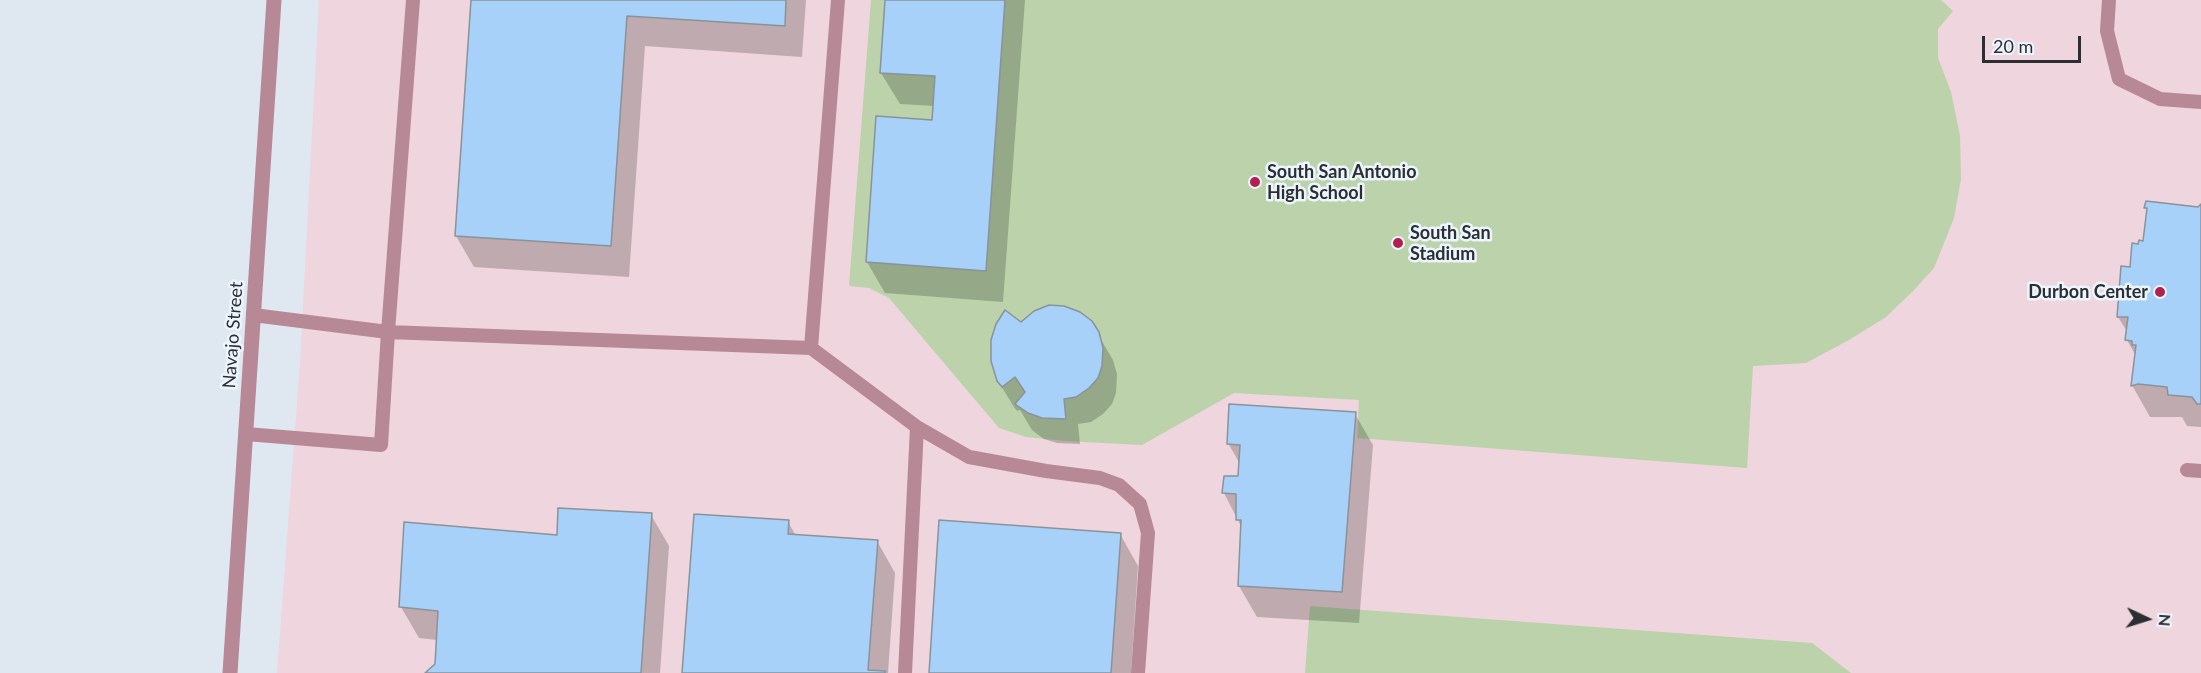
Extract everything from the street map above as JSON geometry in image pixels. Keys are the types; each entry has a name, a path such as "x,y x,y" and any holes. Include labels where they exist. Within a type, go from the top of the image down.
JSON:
{"street":[{"name":"Navajo Street","path":"230,673 274,0"}],"lane":[{"path":"246,434 381,445 413,0"},
{"path":"811,348 838,0"},
{"path":"2109,0 2108,31 2119,79 2160,99 2201,102"},
{"path":"253,315 388,332 811,348 917,427 969,457 1100,478 1119,484 1140,504 1148,533 1138,673"},
{"path":"905,673 917,427"}],"shaded area":[{"name":"South San Antonio High School","path":"319,0 2201,0 2201,673 277,673 300,363"}],"green space":[{"name":"South San Stadium","path":"871,0 1941,0 1953,11 1938,29 1938,58 1951,92 1960,136 1961,179 1954,218 1934,268 1886,317 1806,363 1753,366 1747,468 1357,438 1359,400 1234,393 1142,445 1026,437 999,428 889,298 869,288 849,286"},
{"path":"1310,606 1812,643 1851,673 1305,673"}],"building":[{"path":"471,0 786,0 785,26 627,16 611,246 455,236"},
{"path":"885,0 1005,0 986,271 866,262 876,116 932,120 935,76 880,73"},
{"name":"Durbon Center","path":"2146,201 2198,207 2201,204 2201,404 2197,404 2192,397 2168,395 2167,387 2138,384 2131,386 2136,345 2132,345 2132,341 2125,340 2128,317 2117,317 2121,266 2130,267 2132,243 2138,244 2139,240 2143,241"},
{"path":"1049,305 1064,306 1080,312 1092,321 1099,332 1103,348 1102,366 1098,378 1076,397 1064,399 1066,419 1042,418 1028,413 1015,404 1025,392 1015,377 1002,387 997,381 991,361 991,340 996,324 1005,310 1021,322 1034,311"},
{"path":"1229,404 1356,412 1342,592 1238,586 1241,520 1236,520 1236,494 1222,493 1224,476 1238,476 1240,445 1227,444"},
{"path":"558,508 652,513 641,673 425,673 435,664 438,611 399,607 404,522 557,535"},
{"path":"694,514 789,520 788,534 878,540 868,670 885,671 885,673 682,673"},
{"path":"939,520 1121,533 1111,673 929,673"}],"place":[{"name":"South San Antonio High School","path":"1255,182"},
{"name":"South San Stadium","path":"1398,243"},
{"name":"Durbon Center","path":"2160,292"}]}
